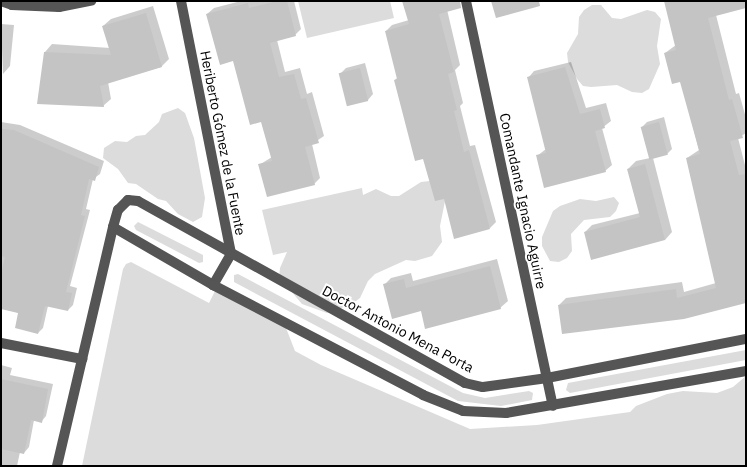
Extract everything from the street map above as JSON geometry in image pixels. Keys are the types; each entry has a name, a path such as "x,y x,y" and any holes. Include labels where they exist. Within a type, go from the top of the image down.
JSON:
{"street":[{"path":"1,2 12,5 59,6 91,1"},
{"name":"Heriberto Gómez de la Fuente","path":"181,1 231,254 213,285"},
{"name":"Comandante Ignacio Aguirre","path":"466,1 552,406"},
{"name":"Doctor Antonio Mena Porta","path":"113,227 118,210 128,200 138,202 465,383 483,388 547,378 746,339"},
{"path":"57,466 113,227 213,285 423,395 463,411 506,414 746,371"},
{"path":"1,343 82,359"}],"shaded area":[{"path":"298,1 390,1 394,18 307,38"},
{"path":"592,5 601,5 612,18 621,19 647,10 655,12 661,19 657,46 660,64 649,89 642,93 632,92 617,85 591,87 583,86 577,79 568,62 567,53 578,34 579,17 584,10"},
{"path":"178,108 185,113 194,138 205,198 202,217 193,222 178,214 166,201 158,199 136,184 128,183 118,169 103,158 104,148 115,141 127,142 136,136 145,135 159,122 162,114"},
{"path":"430,181 443,192 445,201 440,226 442,242 432,256 415,261 406,260 375,274 368,281 360,298 352,304 327,313 302,304 279,277 280,268 287,252 273,255 262,210 362,188 363,195 376,189 391,196 399,196 421,182"},
{"path":"614,197 619,203 616,211 610,217 584,220 571,234 572,251 567,258 559,262 550,261 542,246 542,237 553,211 560,206 580,199 596,201"},
{"path":"138,222 203,255 203,262 199,263 136,230 134,226"},
{"path":"131,262 209,303 215,291 286,328 295,351 321,365 470,429 537,425 630,412 636,406 667,394 683,391 717,393 733,387 746,376 746,466 82,466 123,269 126,264"},
{"path":"238,274 463,393 485,398 529,391 533,393 532,400 501,406 458,401 234,282 234,275"},
{"path":"746,350 746,360 570,393 566,390 568,383"}],"building":[{"path":"278,1 287,1 296,36 270,43 279,77 294,74 301,99 306,98 319,143 305,147 315,185 267,197 258,164 272,161 261,122 250,125 233,61 220,65 206,14 248,3 249,8"},
{"path":"402,1 460,1 461,8 439,14 454,72 448,74 457,110 454,111 464,152 469,150 490,229 454,239 444,199 435,201 423,159 415,161 394,80 397,79 385,31 409,24"},
{"path":"491,1 539,1 540,6 496,18"},
{"path":"664,1 746,1 746,8 708,18 729,100 732,99 743,138 730,141 739,175 746,174 746,303 684,319 562,334 558,305 676,289 677,298 716,288 686,158 700,154 680,82 672,84 664,53 676,50"},
{"path":"146,13 162,67 100,86 104,107 37,104 44,52 111,55 102,26"},
{"path":"565,67 580,114 600,109 605,128 595,131 606,172 544,188 536,155 546,153 527,77"},
{"path":"360,68 368,101 347,106 339,73"},
{"path":"659,122 668,155 649,160 641,127"},
{"path":"1,129 14,130 99,167 95,181 89,179 81,215 85,216 66,292 72,293 68,311 45,306 38,334 15,328 18,313 1,309 1,274 5,257 1,256"},
{"path":"645,164 665,240 591,260 584,232 640,217 627,169"},
{"path":"490,266 501,309 425,329 421,311 392,319 383,284 404,279 406,288"},
{"path":"1,379 48,389 42,423 31,420 24,454 1,449"}]}
